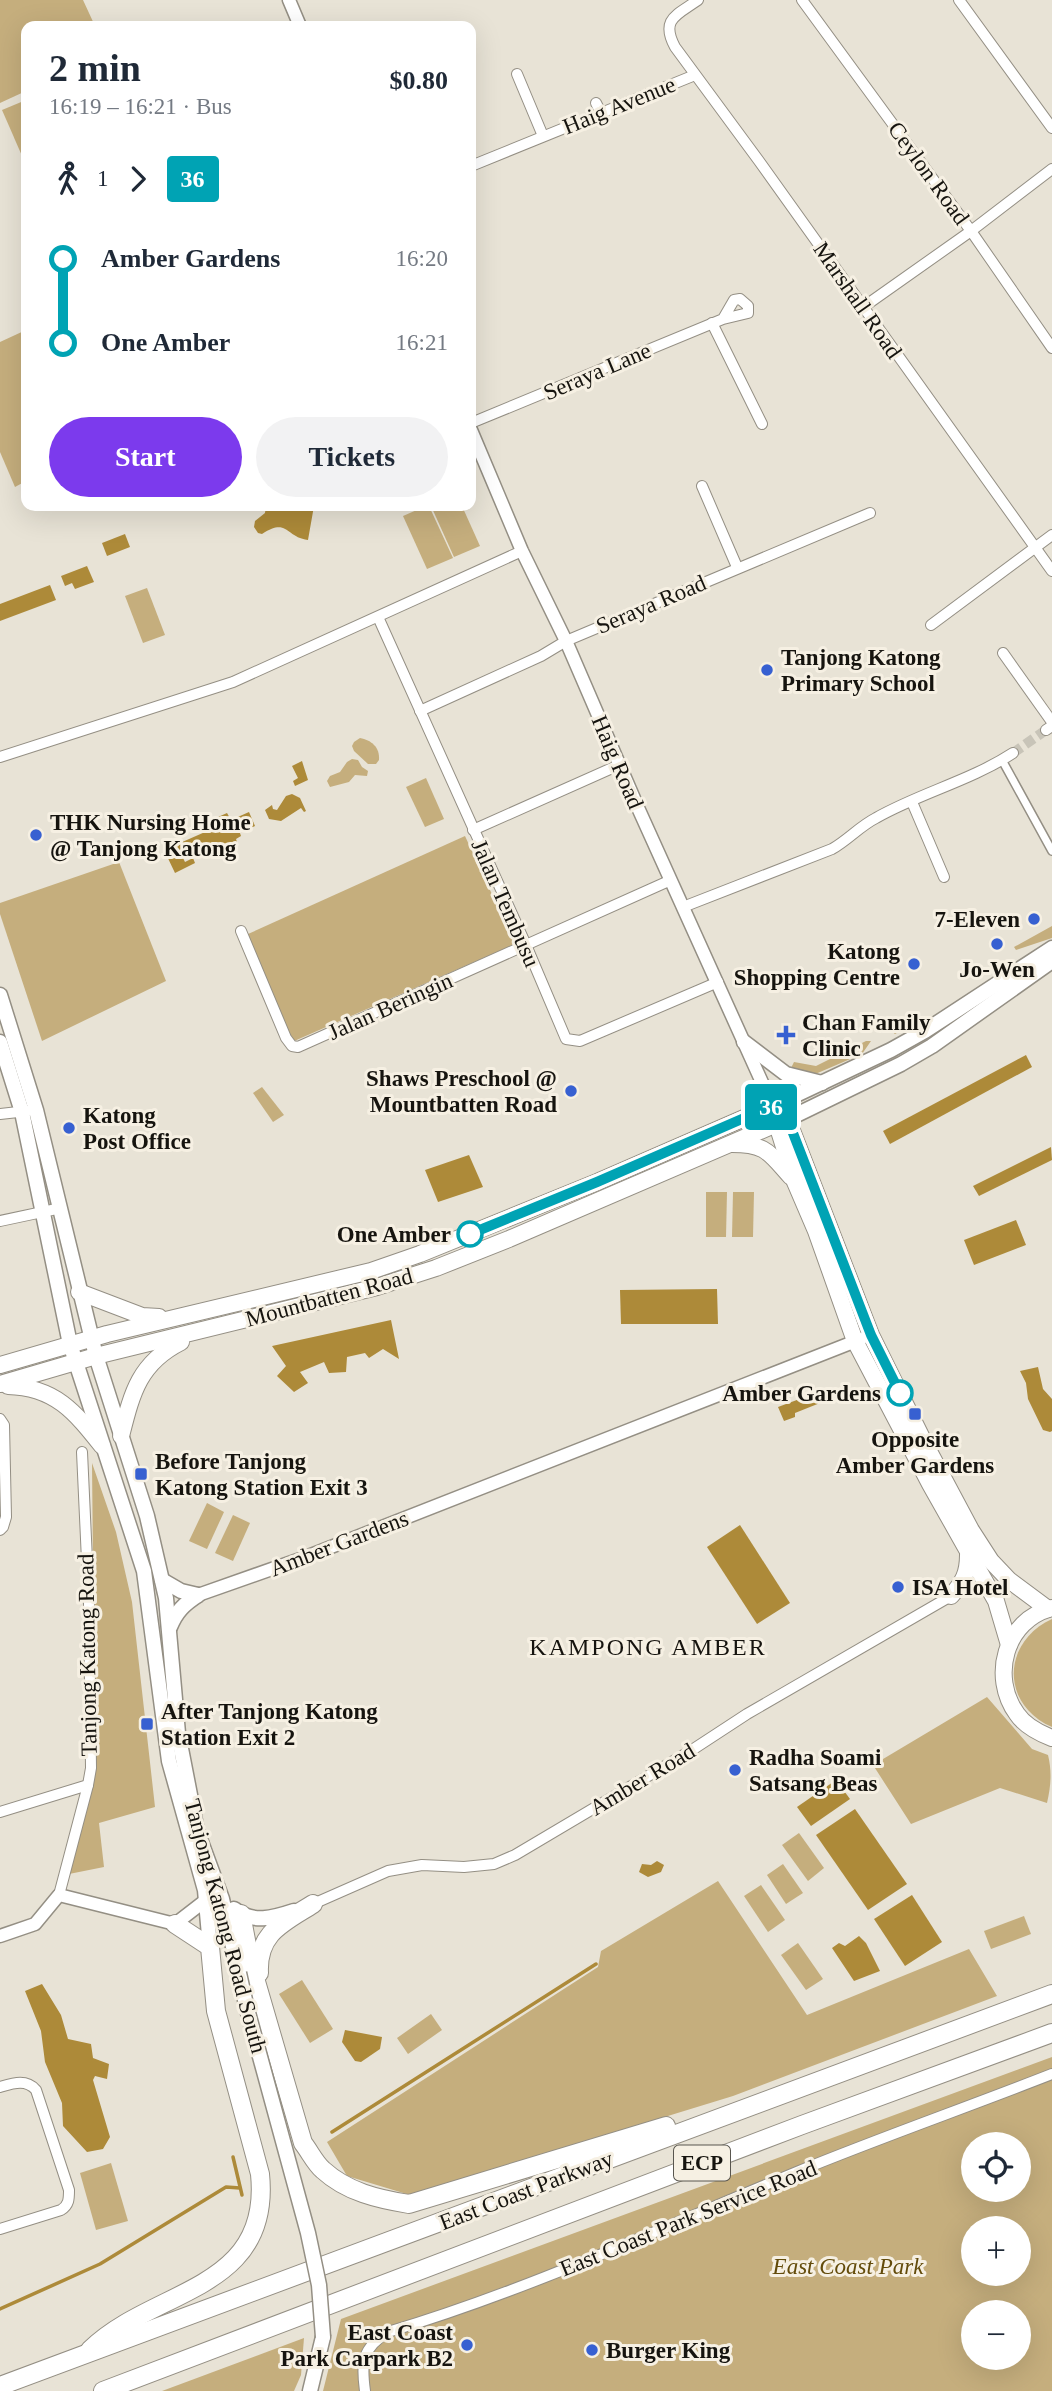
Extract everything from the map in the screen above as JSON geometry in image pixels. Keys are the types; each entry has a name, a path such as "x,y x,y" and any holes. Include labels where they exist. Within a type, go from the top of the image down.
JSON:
{"highway":[{"path":"261,1998 259,1962 262,1946 270,1934 313,1904"},
{"path":"241,1914 250,1961 261,1998"},
{"path":"85,2355 113,2329 202,2284 227,2267 244,2250 257,2224 262,2195 260,2174 216,2011 210,1947 175,1924"},
{"name":"East Coast Parkway","path":"0,2386 342,2261 788,2091 1052,1994"},
{"name":"ECP","path":"261,1998 303,2143 321,2169 342,2184 376,2199 409,2204 788,2091"},
{"name":"East Coast Parkway","path":"103,2391 1052,2033"}],"main road":[{"name":"Mountbatten Road","path":"0,1365 70,1344 371,1271 419,1254 597,1182 891,1050 925,1031 1052,948"},
{"name":"Mountbatten Road","path":"0,1385 96,1356 377,1287 436,1268 509,1239 783,1121 901,1064 932,1046 1052,961"},
{"path":"0,995 29,1111 61,1208 91,1339"},
{"path":"0,1042 29,1111 43,1212 70,1344"},
{"path":"744,1042 786,1074 822,1083"},
{"path":"773,1101 871,1335 971,1530 991,1560 1009,1580 1050,1609 1032,1618 1018,1630 1004,1661 1003,1679 1007,1698 1018,1716 1033,1730 1052,1738"},
{"path":"783,1121 795,1182 855,1341 992,1596 1000,1612 1009,1645"},
{"path":"726,1144 752,1144 761,1147 795,1182"},
{"path":"79,1292 142,1316 174,1319"},
{"path":"121,1436 141,1376 164,1350 191,1334"},
{"name":"Tanjong Katong Road South","path":"91,1339 147,1516 166,1598 178,1732 197,1831 222,1899 247,2009 319,2285 323,2337 310,2391"},
{"name":"Tanjong Katong Road South","path":"70,1344 144,1571 169,1762 206,1900 210,1947"},
{"path":"0,1385 39,1391 56,1399 76,1412 102,1446"},
{"path":"951,1596 963,1582 968,1570 968,1551"},
{"path":"162,1580 181,1591 198,1595"},
{"path":"951,1596 968,1592 992,1596"},
{"path":"168,1631 175,1615 184,1604 198,1595"},
{"path":"222,1899 241,1914 252,1918 267,1918 313,1904"}],"street":[{"path":"289,0 298,21"},
{"name":"Marshall Road","path":"698,0 670,22 668,28 675,47 1052,570"},
{"name":"Ceylon Road","path":"802,0 971,231 1052,348"},
{"path":"959,0 1052,128"},
{"name":"Haig Avenue","path":"517,74 543,136"},
{"name":"Haig Avenue","path":"476,164 695,75"},
{"path":"596,103 601,114"},
{"path":"862,308 971,231 1052,169"},
{"name":"Seraya Lane","path":"476,421 717,321 762,424"},
{"name":"Haig Road","path":"476,442 522,551 566,641 619,765 773,1101"},
{"name":"Seraya Road","path":"702,486 737,567"},
{"name":"Seraya Road","path":"566,641 870,513"},
{"path":"930,625 1052,535"},
{"path":"0,757 233,682 522,551"},
{"name":"Jalan Tembusu","path":"378,617 526,945 563,1036 570,1041 580,1041 718,982"},
{"path":"420,711 541,656 566,641"},
{"path":"1003,653 1050,726"},
{"path":"683,907 832,849 876,818 967,779 1013,753"},
{"path":"1002,760 1052,850"},
{"path":"473,830 619,765"},
{"path":"912,802 944,877"},
{"path":"526,945 671,880"},
{"name":"Jalan Beringin","path":"242,931 286,1038 292,1046 298,1047 526,945"},
{"path":"0,1114 29,1111"},
{"path":"0,1221 61,1208"},
{"name":"Amber Gardens","path":"198,1595 303,1558 871,1335"},
{"path":"0,1419 4,1425 6,1517 4,1527 0,1530"},
{"name":"Tanjong Katong Road","path":"59,1895 88,1784 91,1754 89,1604 82,1452"},
{"name":"Amber Road","path":"313,1904 364,1880 405,1866 464,1867 494,1864 515,1855 692,1750 747,1714 951,1596"},
{"path":"0,1812 88,1784"},
{"path":"0,1936 36,1924 59,1895 175,1924 206,1900"},
{"name":"East Coast Park Service Road","path":"365,2391 362,2374 368,2349 388,2332 548,2277 801,2170 1052,2074"},
{"path":"0,2087 23,2082 31,2084 36,2091 69,2190 69,2199 61,2210 0,2230"}],"green space":[{"path":"0,0 83,0 93,21 21,21 21,93 0,103"},
{"path":"21,102 21,154 2,110"},
{"path":"21,332 21,484 15,487 0,452 0,342"},
{"path":"414,511 431,511 453,558 427,569 403,516"},
{"path":"433,511 464,511 480,546 454,557"},
{"path":"147,588 165,635 143,643 125,596"},
{"path":"360,738 368,740 376,748 379,760 376,764 368,764 354,751 352,746"},
{"path":"352,759 358,760 368,771 367,776 355,775 349,782 330,787 327,781 330,776 340,772"},
{"path":"426,778 444,819 425,827 406,787"},
{"path":"465,836 515,944 292,1042 248,934"},
{"path":"119,862 166,981 42,1041 0,914 0,903"},
{"path":"1052,926 1052,938 1016,950 1014,947"},
{"path":"913,1012 918,1021 895,1034 890,1030"},
{"path":"871,1041 862,1054 813,1075 791,1068 794,1062 816,1066"},
{"path":"262,1087 284,1115 273,1122 253,1093"},
{"path":"706,1192 727,1192 726,1237 706,1237"},
{"path":"733,1192 754,1192 753,1237 732,1237"},
{"path":"92,1463 116,1532 132,1602 155,1807 99,1823 104,1867 69,1874 93,1787 95,1760"},
{"path":"207,1503 224,1512 207,1549 189,1541"},
{"path":"233,1515 250,1523 233,1561 215,1553"},
{"path":"1052,1619 1052,1727 1035,1717 1023,1704 1016,1689 1014,1673 1016,1657 1024,1642 1036,1629"},
{"path":"987,1697 1032,1749 1048,1755 1050,1779 1047,1803 1000,1788 911,1824 873,1765"},
{"path":"799,1833 824,1868 808,1881 782,1845"},
{"path":"783,1864 803,1893 786,1904 767,1875"},
{"path":"718,1881 807,2015 969,1949 997,1996 733,2096 410,2195 347,2176 327,2142 598,1967 601,1951"},
{"path":"761,1885 785,1920 768,1932 744,1896"},
{"path":"1024,1916 1031,1934 991,1949 984,1931"},
{"path":"798,1943 823,1979 806,1990 781,1955"},
{"path":"302,1980 333,2029 310,2043 279,1994"},
{"path":"431,2014 442,2030 408,2054 397,2038"},
{"name":"East Coast Park","path":"1052,2057 1052,2391 323,2391 341,2319"},
{"path":"111,2163 128,2221 96,2230 80,2173"},
{"path":"304,2338 301,2375 294,2391 162,2391"}],"shaded area":[{"path":"313,511 308,540 277,527 262,534 258,533 254,527 255,521 265,513"},
{"path":"125,534 130,547 107,556 102,543"},
{"path":"87,566 94,582 75,589 72,583 65,586 61,576"},
{"path":"50,585 56,600 0,621 0,604"},
{"path":"302,761 308,780 295,786 293,781 298,778 292,766"},
{"path":"292,794 300,798 306,811 301,808 281,821 269,819 265,810 272,805 273,809 277,810 286,796"},
{"path":"249,812 255,826 240,833 237,842 218,850 215,844 183,858 185,862 193,858 195,863 175,873 164,850 221,825 218,817 227,813 231,820"},
{"path":"1026,1055 1032,1067 890,1144 883,1131"},
{"path":"1051,1147 1052,1160 979,1196 973,1186"},
{"path":"469,1155 483,1187 438,1202 425,1170"},
{"path":"1016,1220 1026,1245 974,1265 964,1240"},
{"path":"717,1289 718,1324 621,1324 620,1290"},
{"path":"391,1320 399,1359 383,1349 369,1358 365,1353 347,1357 346,1372 329,1373 324,1362 300,1372 308,1383 294,1392 277,1376 286,1366 272,1346"},
{"path":"1038,1367 1043,1389 1052,1399 1050,1432 1043,1430 1028,1399 1026,1383 1020,1371"},
{"path":"821,1391 825,1401 795,1413 795,1417 784,1421 778,1407"},
{"path":"740,1525 790,1603 757,1624 707,1547"},
{"path":"836,1780 850,1799 811,1826 797,1807"},
{"path":"855,1809 907,1884 868,1910 816,1835"},
{"path":"657,1861 664,1865 661,1872 648,1877 639,1872 642,1864 651,1865"},
{"path":"912,1895 942,1942 905,1966 874,1919"},
{"path":"859,1936 866,1943 880,1971 854,1981 832,1948 839,1943 845,1946"},
{"path":"42,1984 61,2015 68,2039 91,2044 93,2058 109,2064 107,2079 95,2076 93,2080 110,2137 103,2149 87,2152 63,2126 62,2103 45,2062 41,2031 25,1991"},
{"path":"345,2030 382,2037 380,2049 361,2062 355,2061 342,2042"}],"waterway":[{"path":"332,2132 596,1964"},
{"path":"233,2157 242,2195"},
{"path":"0,2309 100,2264 226,2187 240,2188"}],"tunnel":[{"path":"1013,753 1046,730"}],"bus line":[{"name":"36","path":"470,1234 781,1102 871,1335 900,1393"}],"place":[{"name":"Tanjong Katong Primary School","path":"767,670"},
{"name":"THK Nursing Home @ Tanjong Katong","path":"36,835"},
{"name":"7-Eleven","path":"1034,919"},
{"name":"Jo-Wen","path":"997,944"},
{"name":"Katong Shopping Centre","path":"914,964"},
{"name":"Chan Family Clinic","path":"786,1035"},
{"name":"Shaws Preschool @ Mountbatten Road","path":"571,1091"},
{"name":"Katong Post Office","path":"69,1128"},
{"name":"One Amber","path":"470,1234"},
{"name":"Amber Gardens","path":"900,1393"},
{"name":"Opposite Amber Gardens","path":"915,1414"},
{"name":"Before Tanjong Katong Station Exit 3","path":"141,1474"},
{"name":"ISA Hotel","path":"898,1587"},
{"name":"After Tanjong Katong Station Exit 2","path":"147,1724"},
{"name":"Radha Soami Satsang Beas","path":"735,1770"},
{"name":"East Coast Park Carpark B2","path":"467,2345"},
{"name":"Burger King","path":"592,2350"}],"district":[{"name":"KAMPONG AMBER","path":"648,1647"}]}
